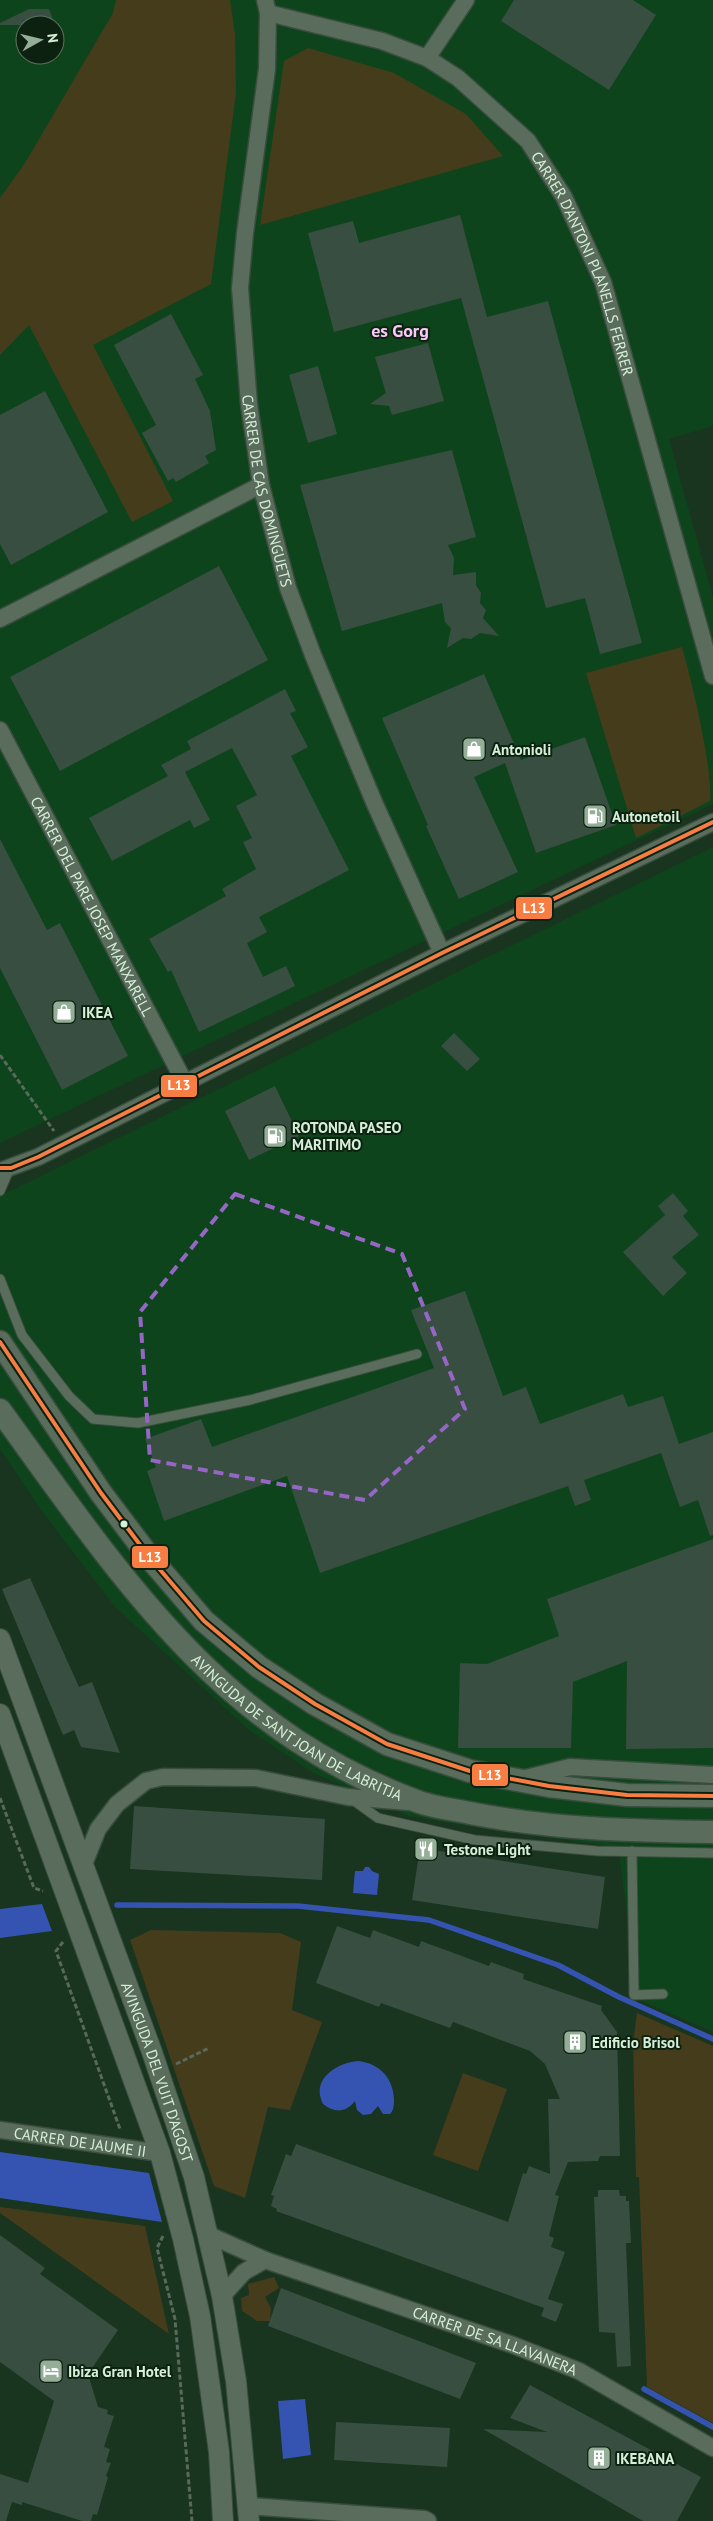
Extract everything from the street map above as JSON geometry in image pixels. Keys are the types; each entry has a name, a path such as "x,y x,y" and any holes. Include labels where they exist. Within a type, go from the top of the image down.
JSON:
{"main road":[{"name":"AVINGUDA DE SANT JOAN DE LABRITJA","path":"0,1342 102,1492 150,1558 204,1621 245,1656 315,1704 387,1744 470,1771 517,1781 627,1795 713,1796"},
{"name":"AVINGUDA DE SANT JOAN DE LABRITJA","path":"0,1410 144,1603 186,1650 230,1692 268,1722 304,1746 358,1775 421,1802 516,1822 591,1828 713,1832"}],"street":[{"path":"427,58 466,0"},
{"name":"CARRER D'ANTONI PLANELLS FERRER","path":"266,6 382,41 427,58 472,90 528,141 564,196 603,282 713,676"},
{"name":"CARRER DE CAS DOMINGUETS","path":"266,6 268,69 245,233 240,288 249,404 260,485 288,588 313,655 374,802 442,953"},
{"path":"0,619 260,485"},
{"name":"CARRER DEL PARE JOSEP MANXARELL","path":"0,730 185,1083"},
{"path":"3,1169 63,1144 442,953 713,822"},
{"name":"AVINGUDA DEL VUIT D'AGOST","path":"0,1640 84,1864 159,2072 194,2177 222,2296 236,2381 249,2514"},
{"name":"AVINGUDA DEL VUIT D'AGOST","path":"0,1714 160,2154 183,2239 200,2316 219,2452 223,2521"},
{"name":"AVINGUDA DE SANT JOAN DE LABRITJA","path":"517,1781 570,1767 713,1775"},
{"path":"84,1864 98,1829 117,1804 146,1781 163,1777 256,1778 348,1797 421,1802"},
{"name":"CARRER DE JAUME II","path":"0,2130 160,2154"},
{"name":"CARRER DE SA LLAVANERA","path":"209,2235 265,2260 504,2342 579,2371 713,2448"},
{"path":"222,2296 244,2272 265,2260"},
{"path":"249,2514 424,2519 428,2521"}],"lane":[{"path":"0,1191 3,1169"},
{"path":"0,1279 22,1336 69,1396 94,1419 138,1423 250,1400 417,1354"},
{"name":"AVINGUDA DE SANT JOAN DE LABRITJA","path":"348,1797 378,1818 475,1840 597,1851 713,1853"},
{"path":"632,1851 634,1995 663,1994"}],"path":[{"path":"0,1055 63,1144"},
{"path":"159,2072 209,2048"}],"highlighted area":[{"path":"235,1194 402,1254 465,1409 365,1500 150,1460 140,1312"}],"shaded area":[{"path":"0,0 713,0 713,426 669,439 713,597 713,804 0,1143"},
{"path":"116,0 230,0 235,34 236,93 211,284 93,345 173,501 132,522 29,325 0,355 0,198 25,163 113,13"},
{"path":"308,48 394,73 466,114 503,156 260,225 284,61"},
{"path":"682,647 705,748 710,801 636,838 586,673"},
{"path":"713,847 713,2032 639,2000 618,1847 485,1829 408,1816 312,1772 249,1730 115,1607 41,1510 0,1449 0,1196"},
{"path":"151,1930 280,1933 301,1942 292,2010 322,2022 290,2110 268,2107 245,2198 214,2186 130,1940"},
{"path":"637,2013 713,2046 713,2423 647,2387 639,2177 636,2177 633,2043"},
{"path":"463,2073 507,2089 478,2171 433,2155"},
{"path":"0,2207 145,2226 169,2334 0,2213"},
{"path":"274,2277 279,2288 265,2297 271,2308 270,2321 257,2321 242,2311 241,2298 249,2295 248,2284"}],"water":[{"path":"365,1867 369,1867 372,1871 379,1874 377,1895 353,1893 355,1871 363,1871"},
{"path":"42,1904 52,1931 0,1938 0,1909"},
{"path":"359,2061 373,2065 384,2073 388,2079 394,2099 393,2109 390,2114 383,2114 378,2106 371,2114 363,2115 357,2110 355,2101 344,2110 331,2109 323,2104 320,2087 328,2073 335,2068"},
{"path":"0,2152 149,2173 162,2222 0,2198"},
{"path":"305,2399 311,2455 283,2459 278,2401"}],"building":[{"path":"514,0 633,0 656,15 609,90 501,21"},
{"path":"29,9 49,9 51,15 17,15"},
{"path":"15,16 15,25 0,25 0,23"},
{"path":"460,215 487,317 548,301 642,643 600,654 585,598 546,608 461,298 334,332 308,233 353,221 359,243"},
{"path":"171,314 203,375 195,379 210,411 216,450 205,456 209,463 176,482 173,478 168,481 142,433 156,425 114,345"},
{"path":"428,343 444,401 392,415 389,406 370,404 386,393 375,357"},
{"path":"318,366 337,434 308,443 289,375"},
{"path":"45,391 108,512 11,565 0,544 0,415"},
{"path":"452,450 476,537 448,545 454,558 453,575 476,572 476,585 481,593 480,603 486,610 483,618 499,636 480,633 471,639 463,638 447,648 451,628 445,622 442,603 342,631 300,485"},
{"path":"219,566 268,660 60,771 10,677"},
{"path":"484,674 521,760 585,737 616,825 536,853 505,763 474,777 518,872 459,899 426,826 428,825 382,718"},
{"path":"285,689 296,711 290,713 308,747 291,756 349,870 259,917 267,932 247,943 263,977 286,966 295,986 199,1032 171,970 168,972 149,939 226,896 222,889 256,869 243,842 252,838 236,806 257,795 232,748 185,772 210,820 194,828 190,820 112,861 89,818 168,776 161,765 191,749 187,741"},
{"name":"IKEA","path":"0,839 47,930 60,923 128,1056 62,1090 0,968"},
{"path":"454,1033 480,1059 467,1071 441,1046"},
{"path":"275,1086 299,1136 249,1160 225,1111"},
{"path":"673,1193 688,1211 683,1216 699,1235 672,1257 687,1273 663,1296 623,1252 665,1215 658,1206"},
{"path":"465,1291 503,1396 526,1387 540,1424 623,1394 628,1407 663,1396 679,1444 713,1432 713,1535 710,1536 698,1500 680,1507 661,1453 584,1480 591,1500 575,1506 568,1486 320,1573 287,1476 164,1521 147,1471 156,1467 145,1439 201,1419 212,1447 434,1368 411,1310"},
{"path":"713,1539 713,1748 626,1749 627,1661 573,1682 571,1748 458,1748 460,1663 487,1664 559,1636 547,1599"},
{"path":"30,1578 79,1687 92,1682 120,1753 81,1747 74,1730 63,1735 2,1589"},
{"path":"134,1806 325,1819 322,1880 130,1869"},
{"path":"420,1848 605,1877 598,1929 412,1900"},
{"path":"337,1926 370,1938 373,1930 419,1947 421,1941 489,1966 491,1962 524,1974 523,1979 602,2006 601,2010 617,2032 620,2156 600,2156 598,2161 568,2162 555,2195 559,2196 549,2236 554,2238 551,2247 565,2252 548,2299 563,2304 556,2322 541,2316 544,2308 276,2211 277,2209 271,2206 274,2196 271,2195 286,2154 291,2156 296,2144 508,2222 523,2173 526,2174 529,2166 550,2174 548,2099 560,2099 545,2064 530,2051 453,2022 450,2028 381,2003 379,2007 316,1983"},
{"path":"598,2190 619,2190 620,2196 626,2196 626,2201 629,2201 631,2243 626,2243 631,2366 617,2367 615,2333 599,2332 594,2197 598,2197"},
{"name":"Ibiza Gran Hotel","path":"0,2235 45,2268 40,2274 118,2330 88,2374 98,2407 108,2410 107,2414 114,2416 104,2447 110,2449 106,2462 111,2463 106,2476 108,2477 97,2515 93,2514 91,2521 82,2521 22,2502 22,2505 12,2502 6,2521 0,2521 0,2474 28,2483 54,2401 0,2362"},
{"path":"281,2288 476,2363 460,2399 268,2326"},
{"name":"IKEBANA","path":"530,2385 701,2477 677,2521 643,2521 483,2429 547,2432 510,2418"},
{"path":"336,2422 450,2428 447,2467 334,2460"}],"waterway":[{"path":"117,1905 298,1906 429,1920 558,1965 619,1997 713,2039"},
{"path":"644,2389 713,2427"}],"transit line":[{"name":"L13","path":"0,1168 11,1168 38,1157 442,953 713,822"},
{"name":"L13","path":"0,1342 101,1493 150,1558 204,1621 259,1667 315,1704 387,1744 470,1771 549,1786 627,1795 713,1796"}],"place":[{"name":"Antonioli","path":"474,749"},
{"name":"Autonetoil","path":"595,816"},
{"name":"IKEA","path":"64,1012"},
{"name":"ROTONDA PASEO MARITIMO","path":"275,1136"},
{"name":"Testone Light","path":"426,1849"},
{"name":"Edificio Brisol","path":"575,2042"},
{"name":"Ibiza Gran Hotel","path":"51,2371"},
{"name":"IKEBANA","path":"599,2458"}],"district":[{"name":"es Gorg","path":"400,330"}]}
